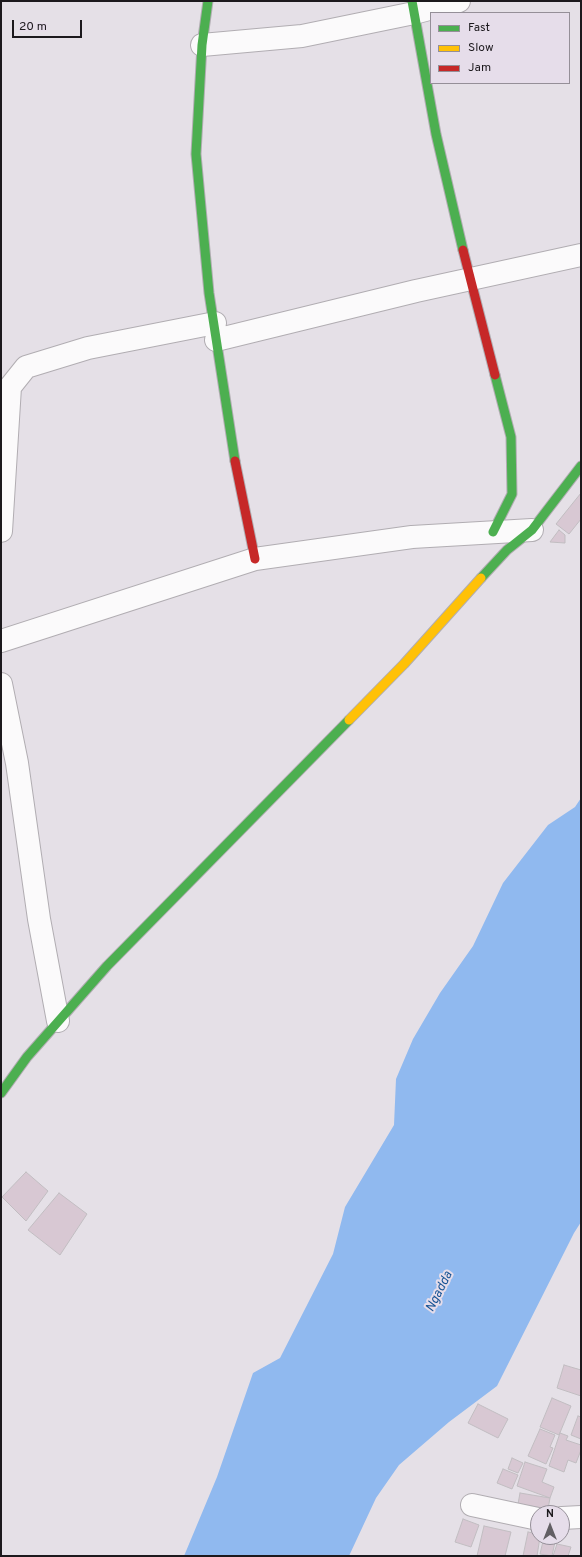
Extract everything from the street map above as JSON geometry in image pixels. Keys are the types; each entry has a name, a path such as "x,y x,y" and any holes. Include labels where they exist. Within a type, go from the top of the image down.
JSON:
{"street":[{"path":"208,1 202,46 196,154 209,292 235,460 255,559"},
{"path":"202,46 302,36 413,7 459,1"},
{"path":"413,7 436,134 470,279 511,437 512,494 493,532"},
{"path":"1,531 4,457 10,387 26,367 88,348 216,332 318,314 581,255"},
{"path":"1,1093 27,1057 107,966 404,664 507,550 532,530 581,466"},
{"path":"1,641 255,559 412,537 532,530"},
{"path":"1,684 17,763 39,919 58,1021"},
{"path":"472,1505 530,1518"},
{"path":"570,1518 581,1517"}],"water":[{"name":"Ngadda","path":"581,798 581,1222 574,1233 497,1386 449,1422 399,1465 376,1498 349,1556 184,1556 217,1477 253,1373 280,1358 333,1254 345,1207 394,1125 396,1079 413,1039 440,993 473,946 503,883 548,825 575,807"}],"building":[{"path":"581,493 581,519 569,534 556,524"},
{"path":"559,530 565,535 565,543 550,542"},
{"path":"26,1172 48,1191 26,1221 2,1197"},
{"path":"59,1193 87,1214 60,1255 28,1230"},
{"path":"564,1365 581,1370 581,1396 557,1388"},
{"path":"552,1398 571,1406 559,1435 540,1427"},
{"path":"478,1404 508,1419 498,1438 468,1423"},
{"path":"578,1416 581,1417 581,1439 571,1435"},
{"path":"540,1429 555,1435 550,1447 553,1448 546,1464 528,1456"},
{"path":"560,1433 568,1436 566,1440 581,1445 581,1450 576,1463 568,1460 564,1472 549,1466"},
{"path":"512,1458 523,1463 518,1473 508,1469"},
{"path":"525,1462 547,1469 542,1482 554,1487 550,1498 517,1486"},
{"path":"503,1469 518,1475 512,1489 497,1483"},
{"path":"520,1493 550,1498 549,1505 530,1506 518,1504"},
{"path":"463,1519 479,1525 471,1547 455,1542"},
{"path":"484,1526 511,1532 505,1556 477,1556"},
{"path":"528,1532 530,1532 530,1545 539,1545 537,1556 523,1556"},
{"path":"542,1545 554,1545 552,1556 540,1554"},
{"path":"557,1545 571,1547 568,1556 553,1556"}],"traffic: fast":[{"path":"208,1 202,45 196,154 209,293 235,461"},
{"path":"412,1 436,134 463,250"},
{"path":"493,532 512,494 511,437 495,375"},
{"path":"481,578 507,550 532,530 581,466"},
{"path":"1,1093 27,1057 107,966 349,720"}],"traffic: slow":[{"path":"349,720 404,664 481,578"}],"traffic: jam":[{"path":"463,250 495,375"},
{"path":"235,461 255,559"}]}
